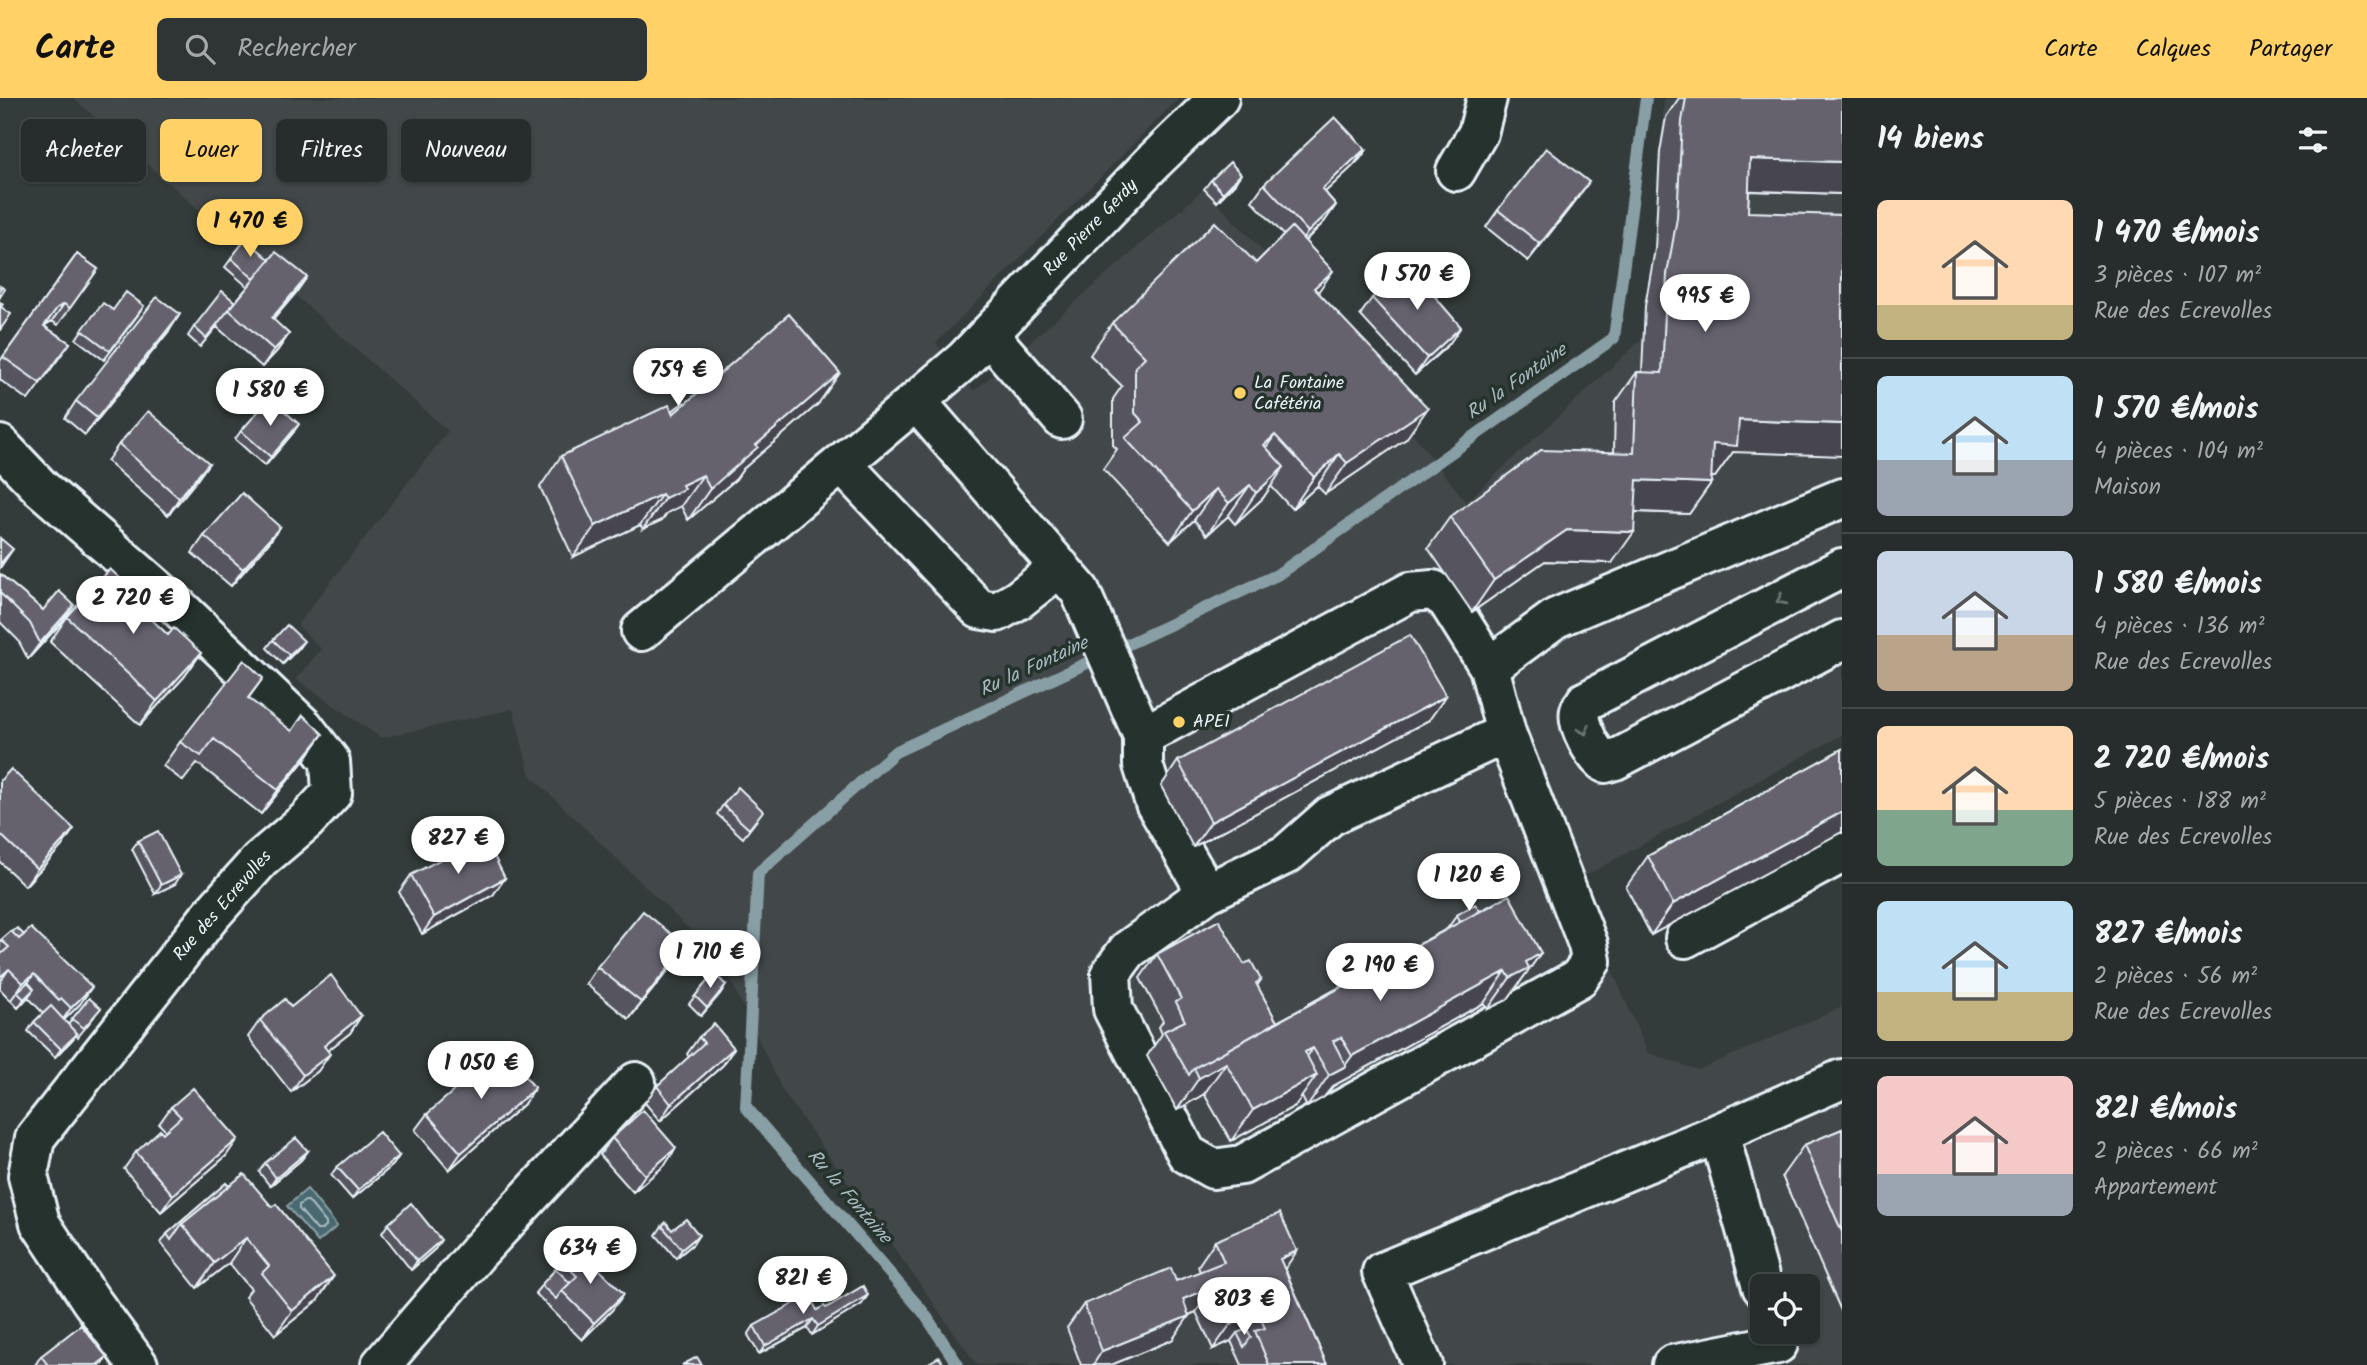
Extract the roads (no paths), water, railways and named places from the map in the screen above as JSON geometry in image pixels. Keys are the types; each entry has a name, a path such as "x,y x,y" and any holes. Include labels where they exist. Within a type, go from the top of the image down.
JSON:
{"street":[{"name":"Rue Pierre Gerdy","path":"641,631 977,348 1154,161 1219,98"},
{"path":"1456,171 1478,133 1487,98"},
{"path":"977,348 1062,419"},
{"path":"916,401 1080,591 1143,736 1143,765 1155,803 1207,893"},
{"name":"Rue des Ecrevolles","path":"0,444 41,488 177,606 304,727 330,761 332,793 306,821 260,860 211,915 35,1138 28,1176 16,1190 138,1365"},
{"path":"842,464 979,609 997,612 1018,600 1060,567"},
{"path":"1489,667 1556,618 1842,498"},
{"path":"1842,568 1586,701 1580,710 1579,724 1599,759 1605,763 1615,760 1842,640"},
{"path":"1143,736 1410,592 1433,590 1447,600 1489,667 1506,733 1588,944 1591,961 1579,978 1242,1165 1213,1169 1187,1154 1113,1009 1111,972 1128,950 1207,893 1287,854 1330,816 1506,733"},
{"path":"1685,938 1842,853"},
{"path":"1423,1365 1382,1272 1719,1133 1842,1079"},
{"path":"381,1365 479,1251 636,1082"},
{"path":"1719,1133 1758,1274"},
{"path":"1672,1365 1779,1347"}],"water":[{"path":"307,1189 337,1226 318,1242 287,1206"}],"waterway":[{"name":"Ru la Fontaine","path":"958,1365 924,1313 746,1107 758,873 895,752 1277,575 1614,338 1646,98"}],"place":[{"name":"La Fontaine Cafétéria","path":"1240,393"},
{"name":"APEI","path":"1179,722"}]}
